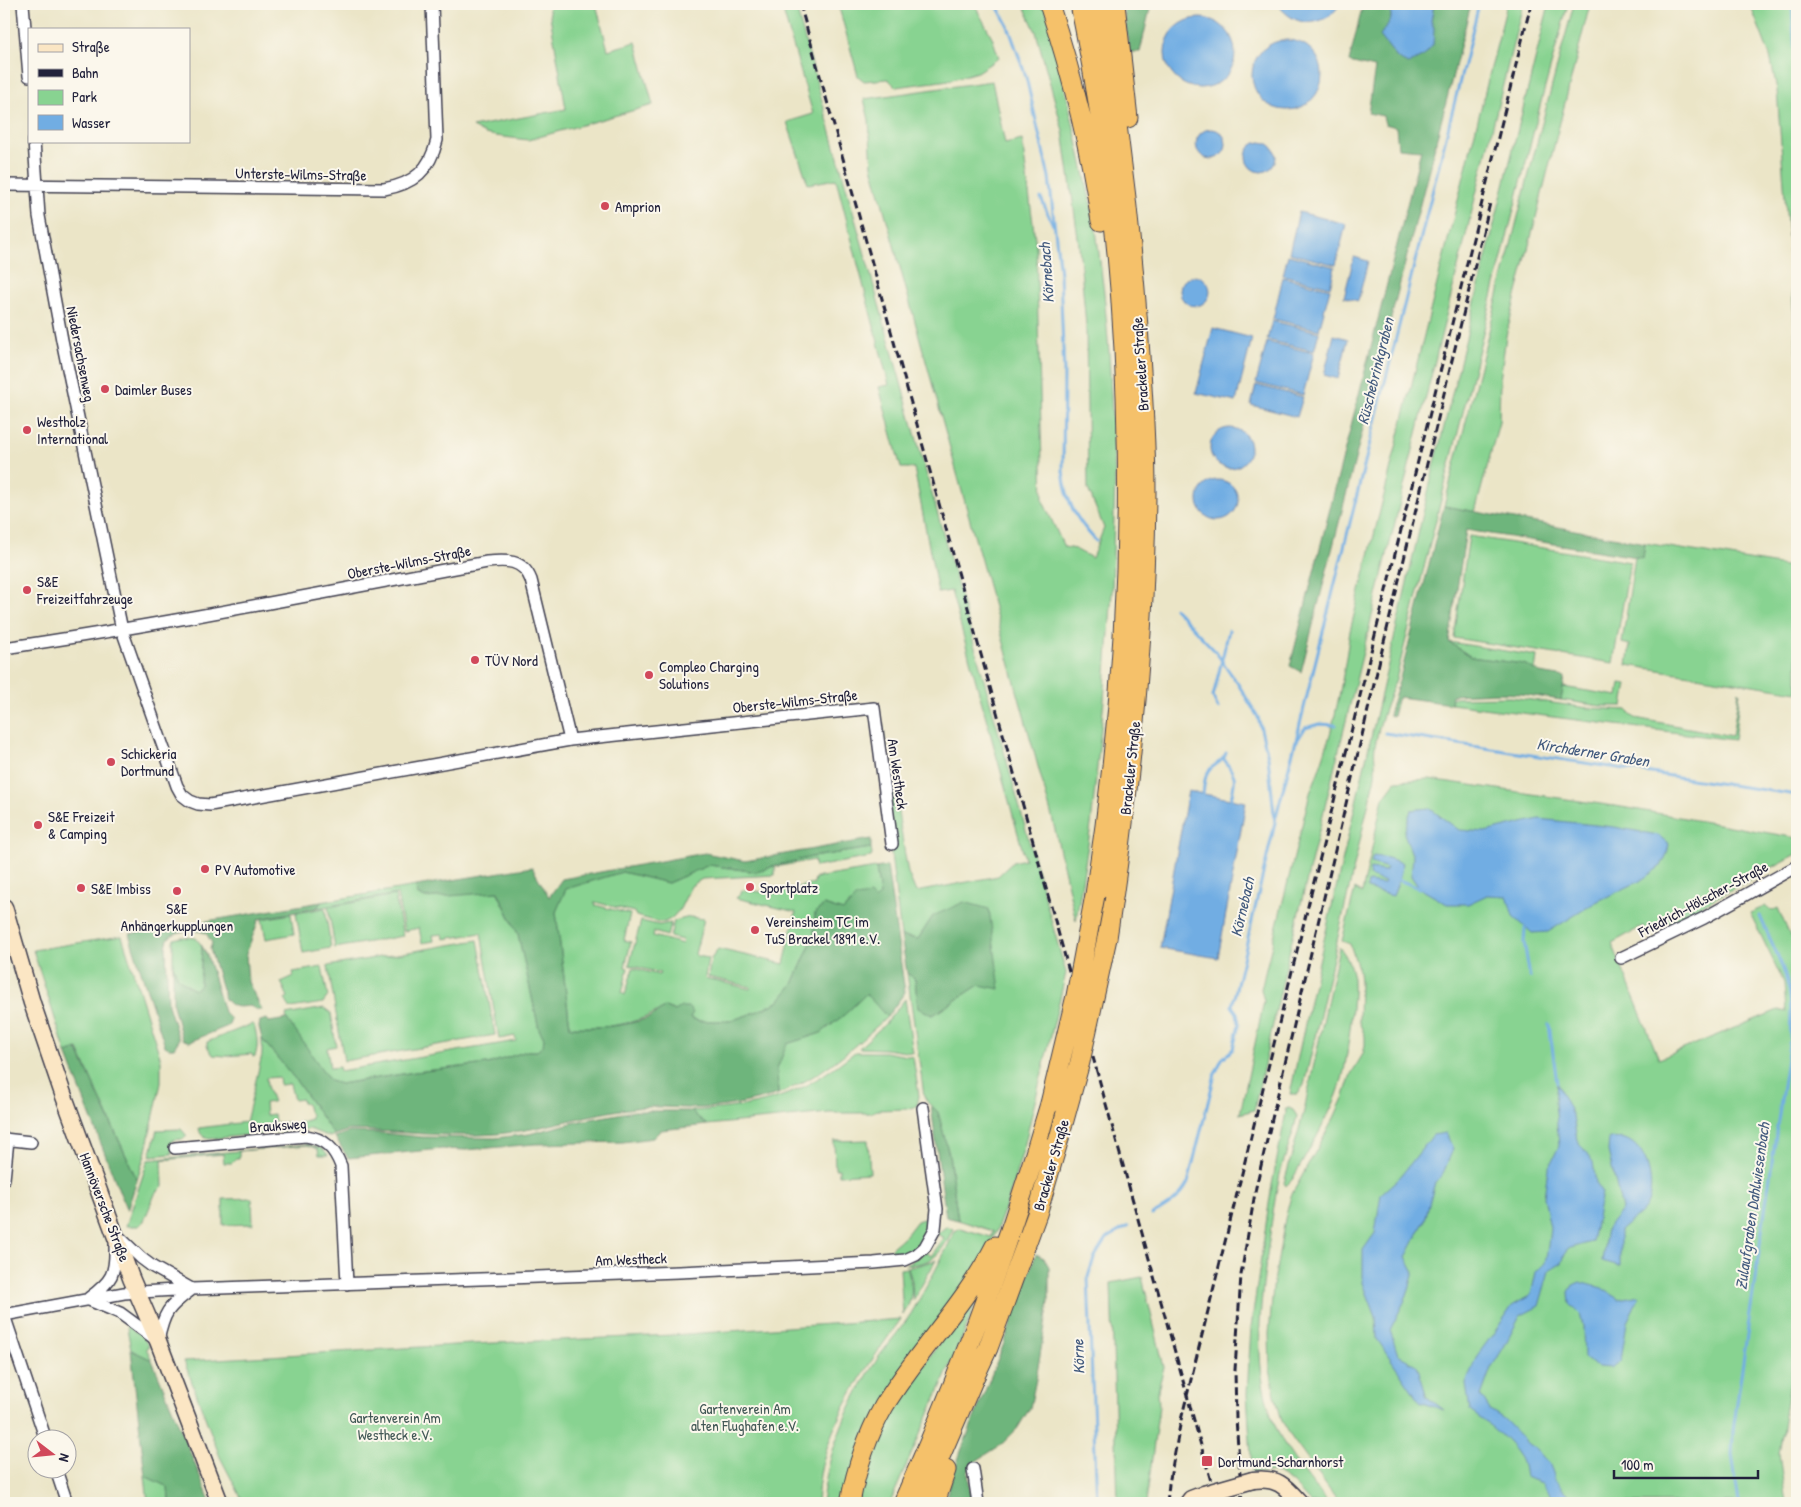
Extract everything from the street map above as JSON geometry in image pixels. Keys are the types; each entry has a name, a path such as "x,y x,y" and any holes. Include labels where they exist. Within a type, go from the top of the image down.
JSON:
{"highway":[{"path":"1049,4 1070,75 1091,164 1123,358"},
{"name":"Brackeler Straße","path":"903,1503 932,1438 964,1358 1028,1180 1050,1104 1076,996 1095,895 1112,777 1122,656 1128,490 1123,358 1118,268 1103,137 1080,4"},
{"name":"Brackeler Straße","path":"920,1503 988,1348 1037,1214 1080,1062 1107,938 1126,809 1141,645 1146,490 1144,417 1137,314 1121,153 1098,4"},
{"path":"1115,4 1125,84 1141,273 1137,314"},
{"path":"850,1503 853,1484 866,1444 884,1407 895,1389 967,1295 986,1263 1028,1180"},
{"path":"935,1503 949,1461 981,1380 988,1348"}],"main road":[{"name":"Hannöversche Straße","path":"4,906 47,1047 137,1292 158,1341 220,1503"},
{"path":"1188,1503 1192,1499 1204,1494 1253,1480 1264,1479 1273,1480 1281,1484 1300,1503"}],"street":[{"path":"23,4 28,64"},
{"name":"Unterste-Wilms-Straße","path":"4,185 384,190 399,187 411,181 429,164 437,140 432,4"},
{"name":"Niedersachsenweg","path":"34,142 39,216 62,340 122,630"},
{"name":"Oberste-Wilms-Straße","path":"4,648 260,606 487,562 509,561 524,567 531,580 570,740"},
{"name":"Oberste-Wilms-Straße","path":"122,630 177,786 182,795 198,804 217,804 570,740 874,708"},
{"name":"Am Westheck","path":"874,708 892,844"},
{"name":"Friedrich-Hölscher-Straße","path":"1621,958 1704,918 1797,866"},
{"name":"Am Westheck","path":"4,1315 137,1292 696,1272 905,1260 916,1255 925,1247 931,1238 937,1219 924,1108"},
{"name":"Brauksweg","path":"175,1148 306,1136 324,1141 335,1152 341,1166 347,1284"},
{"path":"4,1179 6,1140 31,1142"},
{"path":"115,1234 153,1267 192,1289 175,1302 166,1312 158,1341 120,1313 88,1300 112,1276 116,1261 115,1234"},
{"path":"4,1315 43,1430"},
{"path":"973,1469 978,1503"},
{"path":"59,1480 67,1503"}],"green space":[{"path":"548,4 596,4 608,50 636,42 653,105 528,140 485,134 472,127 566,109"},
{"path":"781,4 795,4 1066,973 1024,1147 996,1232 985,1255 918,1350 844,1503 822,1503 825,1482 835,1444 858,1391 880,1355 912,1312 955,1231 960,1228 991,1237 993,1231 958,1220 949,1155 938,1112 928,1103 924,1096 907,973 915,979 918,1008 933,1015 979,985 933,916 918,939 901,936 890,847 881,726 883,726 891,782 893,782 908,873 916,892 998,876 1013,862 1025,859 951,591 938,593 914,468 901,468 879,387 889,385 836,179 808,184 787,122 813,114"},
{"path":"838,4 974,4 992,37 999,58 977,72 949,80 896,87 888,79 864,81 858,76"},
{"path":"1023,4 1044,4 1052,29 1095,222 1109,352 1115,475 1112,592 1104,700 1091,825 1076,921 1052,817 872,166 869,120 864,99 992,81 1005,144 1022,140 1036,246 1043,501 1064,547 1075,549 1092,558 1104,528 1088,489 1086,326 1079,245 1063,131 1036,32"},
{"path":"1123,4 1151,4 1140,52 1129,52"},
{"path":"1363,4 1388,4 1391,18 1381,36 1398,59 1434,28 1431,21 1434,4 1471,4 1301,672 1290,666 1421,150 1398,148 1396,127 1385,124 1383,116 1368,113 1375,68 1349,62"},
{"path":"1507,4 1523,4 1291,944 1254,1110 1240,1114 1264,1001 1261,989 1310,793 1318,773 1335,714 1350,631"},
{"path":"1549,4 1568,4 1541,102 1396,679 1377,737 1374,779 1304,1085 1298,1094 1290,1094 1431,479"},
{"path":"1574,4 1590,4 1506,336 1500,380 1499,422 1475,512 1444,506 1540,129"},
{"path":"1750,4 1797,4 1797,359 1777,90 1770,56"},
{"path":"1444,506 1645,543 1643,558 1466,530 1449,642 1471,657 1524,664 1540,673 1565,677 1561,700 1499,693 1452,695 1451,704 1400,697 1397,700 1393,716 1389,715"},
{"path":"1469,536 1630,562 1613,663 1454,638"},
{"path":"1645,543 1797,568 1797,692 1627,665 1630,645 1622,643 1635,557 1643,558"},
{"path":"1449,642 1537,656 1535,670 1524,664 1471,657"},
{"path":"1620,683 1627,684 1623,706 1600,706 1561,700 1563,687 1618,696"},
{"path":"1739,691 1734,740 1451,704 1451,698 1511,697 1588,708 1627,710 1635,718 1732,736"},
{"path":"1429,779 1628,808 1797,838 1797,854 1649,934 1643,926 1612,943 1659,1059 1778,1010 1786,1012 1784,983 1750,913 1766,906 1772,911 1778,908 1797,952 1797,1335 1779,1454 1786,1503 1339,1503 1282,1421 1270,1369 1269,1333 1273,1288 1285,1219 1291,1196 1334,1118 1351,1074 1363,1054 1365,1045 1365,1036 1359,1022 1359,971 1350,944 1342,941 1355,889 1362,893 1383,798 1396,781"},
{"path":"871,839 871,848 812,857 757,872 709,865 668,883 622,872 566,889 556,912 570,1027 620,1025 648,1018 665,1007 675,1011 681,1007 688,1007 693,1012 690,1018 699,1021 730,1021 778,1002 793,984 814,936 815,913 824,905 843,911 856,897 870,895 875,900 880,895 876,868 887,866 905,992 887,1017 866,994 821,1033 787,1044 777,1069 778,1094 741,1103 712,1107 652,1107 618,1110 532,1129 497,1134 442,1135 349,1130 334,1135 295,1079 262,1039 259,1027 260,1021 267,1019 269,1022 287,1019 330,1081 340,1084 415,1072 488,1064 527,1051 537,1051 543,1046 544,1038 539,1029 518,934 498,892 425,898 417,894 416,886 532,867 549,897 562,879 705,853 745,861"},
{"path":"871,848 871,857 815,867 814,860 775,867 775,875 702,879 691,886 680,909 672,918 665,922 636,916 634,912 595,902 595,905 630,914 624,940 631,942 625,967 628,968 622,993 625,995 633,968 659,975 660,973 629,965 641,921 659,925 671,923 667,936 654,932 653,936 683,944 682,940 670,937 674,921 690,917 704,919 695,954 708,958 705,978 750,989 751,987 708,977 711,959 718,949 784,964 796,912 736,898 741,894 742,890 775,893 814,883 815,878 876,868 880,895 875,900 848,905 843,911 824,905 815,913 814,936 793,984 778,1002 756,1012 730,1021 699,1021 690,1018 681,1008 676,1011 665,1007 631,1022 608,1026 570,1027 556,912 565,889 622,872 668,883 709,865 757,872 774,866 812,857"},
{"path":"416,886 417,894 425,898 497,891 518,934 539,1029 544,1038 544,1046 537,1051 527,1051 488,1064 415,1072 340,1084 330,1081 298,1039 286,1015 324,1008 331,1013 336,1046 327,1048 330,1068 339,1067 340,1071 516,1041 515,1036 499,1039 481,933 444,939 443,934 433,935 434,941 422,943 419,928 404,931 397,894 317,908 321,902"},
{"path":"395,895 403,936 335,948 328,907"},
{"path":"321,902 317,908 259,919 246,954 248,982 262,1010 257,1010 250,1006 233,1006 225,999 210,949 212,943 206,933 187,931 177,933 168,938 166,947 168,1005 179,1040 174,1048 165,1046 129,934"},
{"path":"964,902 989,909 1000,989 979,985 933,1015 918,1008 915,979 907,973 901,936 918,939 933,916"},
{"path":"325,908 331,948 303,953 296,913"},
{"path":"291,914 294,934 266,939 262,919"},
{"path":"122,936 161,1060 161,1083 145,1155 137,1180 78,1049 66,1053 33,950"},
{"path":"182,937 196,938 202,946 200,985 194,990 178,978 173,965 173,941"},
{"path":"478,940 495,1035 344,1061 328,966"},
{"path":"202,946 207,955 224,1012 231,1019 228,1026 189,1042 182,1039 173,1005 173,965 178,978 194,990 200,985"},
{"path":"1339,947 1348,961 1353,983 1351,1020 1343,1077 1322,1127 1292,1180 1286,1186 1284,1183 1304,1111"},
{"path":"322,967 328,996 323,1003 290,1008 285,999 288,997 281,982 294,976 293,972"},
{"path":"867,993 887,1017 836,1061 794,1087 778,1094 777,1069 786,1044 821,1033 844,1015"},
{"path":"905,999 913,1053 859,1048 885,1024"},
{"path":"252,1024 254,1025 257,1040 257,1048 253,1057 252,1054 213,1055 207,1046 207,1042"},
{"path":"262,1039 295,1079 334,1135 330,1137 309,1129 297,1130 297,1123 311,1119 311,1114 302,1099 294,1100 290,1084 280,1085 279,1077 266,1078 273,1102 265,1103 266,1115 274,1114 275,1123 287,1122 289,1131 209,1139 201,1134 199,1128 246,1122 262,1055"},
{"path":"77,1049 137,1180 127,1211 66,1053"},
{"path":"855,1052 885,1052 913,1057 919,1096 917,1106 907,1109 877,1110 870,1113 829,1113 707,1125 691,1111 741,1106 778,1097 815,1080"},
{"path":"931,1106 938,1112 949,1155 958,1220 946,1217"},
{"path":"1289,1108 1297,1116 1280,1174 1272,1216 1261,1313 1260,1362 1269,1409 1278,1432 1294,1459 1328,1503 1311,1503 1293,1484 1277,1473 1252,1472 1247,1394 1251,1327 1285,1109"},
{"path":"634,1111 691,1111 707,1125 661,1130 653,1138 623,1142 535,1144 466,1150 442,1149 348,1158 335,1137 349,1132 422,1137 495,1138 529,1134 580,1121"},
{"path":"181,1129 187,1136 183,1139 172,1140 172,1154 150,1156 157,1130"},
{"path":"868,1140 870,1173 839,1175 839,1169 835,1169 834,1141"},
{"path":"308,1144 323,1149 328,1155 319,1155 318,1149 308,1145 239,1151 239,1158 236,1158 232,1163 224,1163 223,1154 162,1160 163,1186 155,1194 144,1221 138,1226 126,1226 148,1160"},
{"path":"252,1198 253,1224 223,1225 223,1199"},
{"path":"932,1219 926,1236 918,1247 906,1253 888,1257 891,1248 906,1235 917,1221"},
{"path":"947,1226 953,1229 945,1245 935,1256 930,1260 905,1265 926,1252 931,1256 944,1238 937,1234"},
{"path":"1036,1254 1044,1258 1049,1267 1049,1302 1030,1408 1017,1429 1001,1445 976,1461 968,1471 971,1503 944,1503 961,1451 1003,1346"},
{"path":"936,1260 913,1299 912,1281 908,1268"},
{"path":"907,1268 911,1297 903,1315 900,1269"},
{"path":"1142,1277 1164,1367 1158,1390 1159,1406 1146,1503 1118,1503 1111,1283"},
{"path":"983,1283 962,1338 890,1503 855,1503 881,1424"},
{"path":"901,1319 865,1370 835,1426 822,1465 817,1503 244,1503 220,1457 184,1361 472,1344 673,1335"},
{"path":"126,1322 135,1332 138,1330 149,1346 146,1348 152,1360 131,1350"},
{"path":"131,1350 152,1360 211,1503 173,1503 169,1500 168,1487 145,1476"},
{"path":"145,1476 168,1487 169,1500 173,1503 148,1503"}],"water":[{"path":"1278,4 1340,4 1326,18 1309,22 1292,18"},
{"path":"1388,4 1434,4 1431,21 1434,28 1433,45 1424,56 1408,64 1398,59 1380,36 1391,18"},
{"path":"1200,18 1213,21 1225,28 1232,40 1235,53 1232,66 1225,78 1213,85 1200,88 1187,85 1175,78 1168,66 1165,53 1168,40 1175,28 1187,21"},
{"path":"1287,40 1300,43 1312,50 1319,62 1322,75 1319,88 1312,100 1300,107 1287,110 1274,107 1262,100 1255,88 1252,75 1255,62 1262,50 1274,43"},
{"path":"1211,129 1222,133 1226,144 1222,155 1211,159 1200,155 1196,144 1200,133"},
{"path":"1261,142 1272,146 1276,157 1272,168 1261,172 1250,168 1246,157 1250,146"},
{"path":"1299,212 1346,224 1336,265 1289,253"},
{"path":"1288,255 1335,267 1330,287 1283,275"},
{"path":"1354,257 1368,261 1358,301 1344,297"},
{"path":"1195,276 1206,280 1210,291 1206,302 1195,306 1184,302 1180,291 1184,280"},
{"path":"1283,277 1330,289 1319,330 1273,319"},
{"path":"1272,321 1319,332 1314,351 1267,340"},
{"path":"1213,328 1252,338 1236,402 1196,393"},
{"path":"1334,335 1348,339 1338,379 1324,375"},
{"path":"1267,342 1314,353 1303,395 1256,383"},
{"path":"1256,385 1303,397 1297,417 1251,405"},
{"path":"1234,428 1241,431 1247,437 1250,448 1249,456 1241,465 1234,468 1226,468 1219,465 1211,456 1210,444 1213,437 1222,429"},
{"path":"1222,480 1229,483 1235,489 1238,500 1237,508 1229,517 1222,520 1214,520 1207,517 1199,508 1198,496 1201,489 1210,481"},
{"path":"1188,791 1246,802 1218,958 1160,948"},
{"path":"1429,808 1459,830 1485,832 1539,819 1614,827 1658,835 1669,844 1667,854 1661,866 1640,881 1596,902 1548,932 1532,933 1513,916 1507,896 1487,895 1468,904 1447,904 1419,888 1411,876 1413,857 1404,833 1411,810"},
{"path":"1373,856 1403,863 1393,896 1367,889 1368,882 1384,884 1385,882 1369,876 1370,869 1385,871 1387,868 1371,863"},
{"path":"1557,1083 1573,1116 1577,1140 1593,1162 1596,1183 1602,1193 1592,1242 1567,1249 1562,1263 1549,1271 1539,1306 1520,1316 1491,1368 1481,1396 1490,1410 1504,1419 1528,1444 1537,1450 1550,1465 1555,1480 1577,1503 1556,1503 1542,1483 1525,1477 1521,1460 1510,1444 1470,1411 1466,1384 1476,1357 1512,1306 1531,1295 1536,1272 1545,1263 1550,1228 1544,1197 1548,1169 1559,1146 1555,1102"},
{"path":"1446,1133 1453,1149 1442,1176 1435,1182 1425,1220 1406,1257 1414,1272 1407,1296 1390,1330 1398,1355 1417,1365 1427,1397 1444,1410 1420,1402 1377,1339 1376,1317 1363,1283 1363,1250 1375,1233 1381,1194 1400,1177 1433,1135"},
{"path":"1609,1138 1625,1139 1633,1143 1640,1150 1648,1168 1651,1189 1646,1207 1620,1231 1620,1266 1602,1261 1607,1228 1622,1209 1608,1151"},
{"path":"1580,1282 1602,1288 1618,1299 1640,1295 1627,1322 1621,1360 1611,1368 1598,1367 1584,1358 1583,1326 1580,1314 1570,1304 1569,1292 1573,1285"}],"waterway":[{"name":"Körnebach","path":"996,4 1008,26 1026,77 1049,177 1060,274 1064,372 1063,471 1069,501 1077,517 1096,541"},
{"name":"Rüschebrinkgraben","path":"1295,744 1479,4"},
{"path":"1792,4 1797,87"},
{"path":"1041,198 1053,225"},
{"name":"Körnebach","path":"1152,1215 1173,1202 1188,1183 1215,1074 1222,1059 1233,1049 1239,1024 1237,1013 1232,1006 1275,823 1268,757 1258,717 1215,651 1174,608"},
{"path":"1218,708 1213,697 1229,630"},
{"name":"Kirchderner Graben","path":"1275,820 1295,744 1305,728 1319,724 1336,725"},
{"name":"Kirchderner Graben","path":"1385,733 1797,795"},
{"path":"1203,794 1205,778 1211,768 1222,760 1226,753"},
{"path":"1224,759 1234,778 1231,799"},
{"path":"1399,880 1419,888"},
{"name":"Zulaufgraben Dahlwiesenbach","path":"1739,1503 1732,1454 1733,1431 1790,1038 1791,1020 1787,981 1760,916"},
{"path":"1525,928 1524,942 1530,977"},
{"path":"1549,1024 1557,1083"},
{"name":"Körne","path":"1097,1503 1088,1277 1094,1258 1106,1239 1128,1226"}],"railway":[{"path":"800,4 1217,1503"},
{"path":"1167,1503 1181,1420 1531,4"},
{"path":"1242,1503 1236,1419 1235,1370 1241,1275 1256,1187 1383,646 1490,203"}],"place":[{"name":"Amprion","path":"605,206"},
{"name":"Daimler Buses","path":"105,389"},
{"name":"Westholz International","path":"27,430"},
{"name":"S&E Freizeitfahrzeuge","path":"27,590"},
{"name":"TÜV Nord","path":"475,660"},
{"name":"Compleo Charging Solutions","path":"649,675"},
{"name":"Schickeria Dortmund","path":"111,762"},
{"name":"S&E Freizeit & Camping","path":"38,825"},
{"name":"PV Automotive","path":"205,869"},
{"name":"Sportplatz","path":"750,887"},
{"name":"S&E Imbiss","path":"81,888"},
{"name":"S&E Anhängerkupplungen","path":"177,891"},
{"name":"Vereinsheim TC im TuS Brackel 1891 e.V.","path":"755,930"},
{"name":"Dortmund-Scharnhorst","path":"1207,1461"}],"park label":[{"name":"Gartenverein Am alten Flughafen e.V.","path":"745,1416"},
{"name":"Gartenverein Am Westheck e.V.","path":"395,1426"}]}
